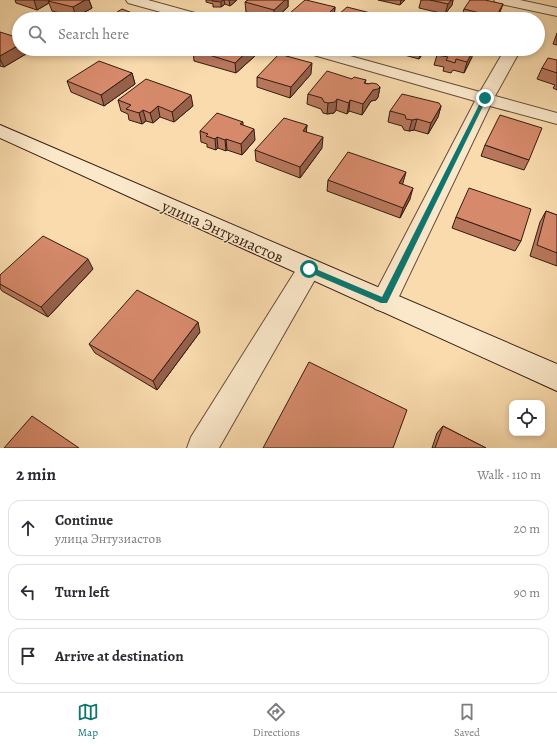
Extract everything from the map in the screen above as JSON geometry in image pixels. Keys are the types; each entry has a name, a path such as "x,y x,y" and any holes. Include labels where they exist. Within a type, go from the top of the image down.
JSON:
{"street":[{"path":"133,0 176,12"},
{"path":"501,0 535,9 557,12"},
{"path":"333,56 557,119"},
{"path":"384,301 485,98 509,56"},
{"name":"улица Энтузиастов","path":"0,131 557,378"},
{"path":"202,448 309,269"}],"building":[{"path":"85,0 73,7 48,1"},
{"path":"212,0 223,0 221,2"},
{"path":"248,0 285,0 274,10 245,2"},
{"path":"305,0 335,7 330,12 291,12"},
{"path":"430,0 451,0 448,4"},
{"path":"470,0 485,0 503,4 499,12 476,12 464,9"},
{"path":"347,7 366,12 341,12"},
{"path":"122,9 130,12 117,12"},
{"path":"0,32 12,36 12,49 0,56"},
{"path":"212,56 242,56 235,63"},
{"path":"277,56 286,56 312,63 291,87 257,77"},
{"path":"442,56 470,56 467,62 456,59 455,63 446,60 448,57"},
{"path":"548,58 557,60 557,73 542,68"},
{"path":"99,61 132,73 101,95 67,81"},
{"path":"327,71 352,79 354,77 366,80 364,83 377,84 380,87 373,90 363,104 350,100 349,103 337,99 335,102 324,102 322,98 308,94"},
{"path":"146,79 191,95 172,112 158,106 150,113 143,110 139,113 126,109 131,105 118,100"},
{"path":"402,94 439,103 441,106 431,123 417,119 406,119 405,115 390,111"},
{"path":"217,113 243,122 240,124 254,129 241,144 226,139 217,137 215,139 206,136 208,134 200,131"},
{"path":"500,115 542,128 529,160 485,145"},
{"path":"284,118 307,125 303,131 323,137 300,167 255,150"},
{"path":"348,152 406,172 399,183 413,188 403,208 328,180"},
{"path":"469,188 531,209 521,241 456,217"},
{"path":"546,211 557,215 557,253 537,245"},
{"path":"43,236 88,259 41,307 0,284 0,275"},
{"path":"137,290 198,322 153,381 89,344"},
{"path":"309,362 407,410 393,448 263,448"},
{"path":"32,416 79,448 4,448"},
{"path":"443,426 486,448 435,448"}],"route":[{"path":"309,269 384,301 485,98"}]}
